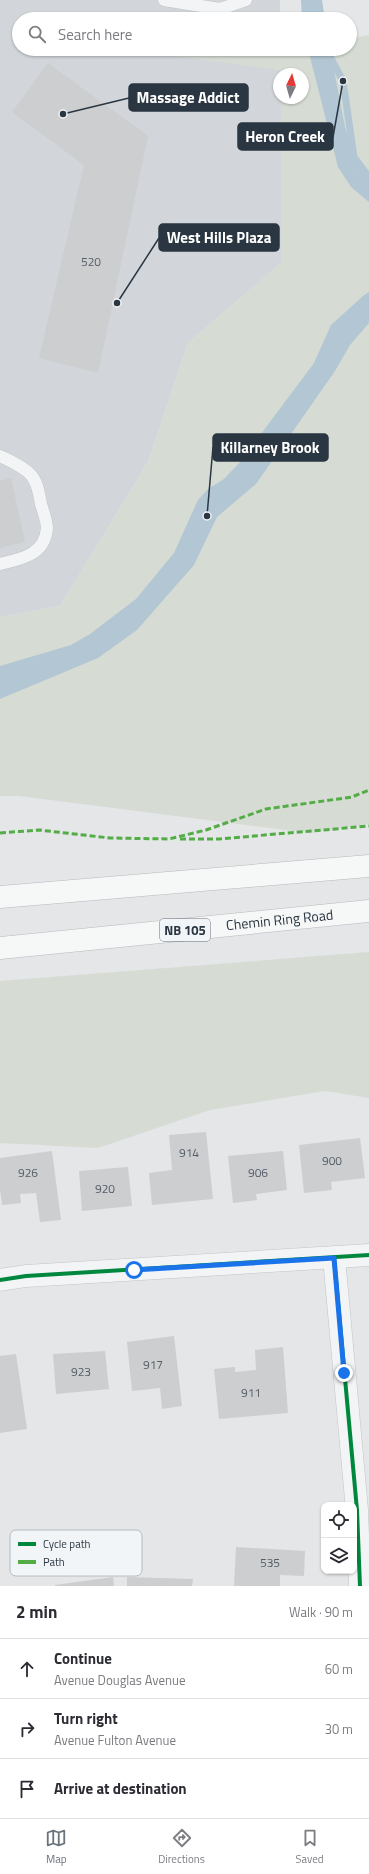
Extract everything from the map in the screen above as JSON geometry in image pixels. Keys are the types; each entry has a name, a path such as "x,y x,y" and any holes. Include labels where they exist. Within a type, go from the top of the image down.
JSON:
{"highway":[{"path":"0,897 369,866"},
{"name":"Chemin Ring Road","path":"0,948 369,911"}],"street":[{"path":"0,1280 26,1276 334,1258 369,1254"},
{"path":"334,1258 357,1510 360,1586"}],"lane":[{"path":"164,0 220,9 246,0"},
{"path":"0,456 26,470 32,476 36,483 47,527 45,536 34,553 26,558 0,564"}],"shaded area":[{"path":"0,0 280,0 280,12 12,12 12,56 281,56 280,68 273,68 273,104 281,104 281,263 188,343 148,462 60,606 0,617"},
{"path":"369,35 369,824 310,833 19,796 0,796 0,617 60,606 148,462 188,343 281,263 281,104 309,104 309,68 273,69 175,56 357,56 357,38"},
{"path":"369,952 369,1098 325,1091 210,1110 98,1148 0,1143 0,981"}],"water":[{"path":"301,0 322,0 324,12 302,12"},
{"path":"310,56 331,56 345,127 359,170 369,172 369,202 351,187 338,167"},
{"path":"369,292 369,323 350,345 335,371 256,484 217,517 194,565 137,630 98,658 0,699 0,666 71,645 90,634 136,599 174,553 198,500 208,489 224,479 240,462 314,363 331,325"}],"building":[{"path":"48,63 148,136 98,373 39,358 84,165 12,112"},
{"path":"11,478 25,542 0,548 0,481"},
{"path":"206,1132 213,1199 152,1205 149,1173 172,1170 169,1135"},
{"path":"360,1138 365,1178 331,1182 332,1190 304,1193 299,1145"},
{"path":"52,1151 61,1220 40,1222 36,1193 20,1194 21,1203 2,1205 0,1189 0,1158"},
{"path":"283,1151 287,1190 256,1194 257,1200 233,1203 228,1156"},
{"path":"128,1167 132,1206 82,1211 79,1171"},
{"path":"174,1336 182,1406 162,1409 160,1388 132,1391 127,1342"},
{"path":"283,1347 288,1413 219,1419 214,1369 235,1367 235,1372 256,1370 255,1350"},
{"path":"105,1351 109,1389 56,1394 53,1354"},
{"path":"16,1354 27,1429 0,1433 0,1356"},
{"path":"236,1547 305,1551 304,1576 280,1575 280,1586 234,1586"},
{"path":"113,1577 114,1586 55,1586 55,1585"},
{"path":"127,1577 193,1579 192,1586 127,1586"}],"waterway":[{"path":"330,56 343,81 354,157 369,177"}],"marked path":[{"path":"0,833 39,830 110,838 169,839 206,830 266,809 352,797 369,790"},
{"path":"180,839 219,839 369,826"}],"cycle path":[{"path":"0,1280 26,1276 369,1255"},
{"path":"334,1258 357,1510 360,1586"}],"place":[{"name":"Heron Creek","path":"343,81"},
{"name":"Massage Addict","path":"63,114"},
{"name":"West Hills Plaza","path":"117,303"},
{"name":"Killarney Brook","path":"207,516"}],"route":[{"path":"134,1270 334,1258 344,1373"}]}
